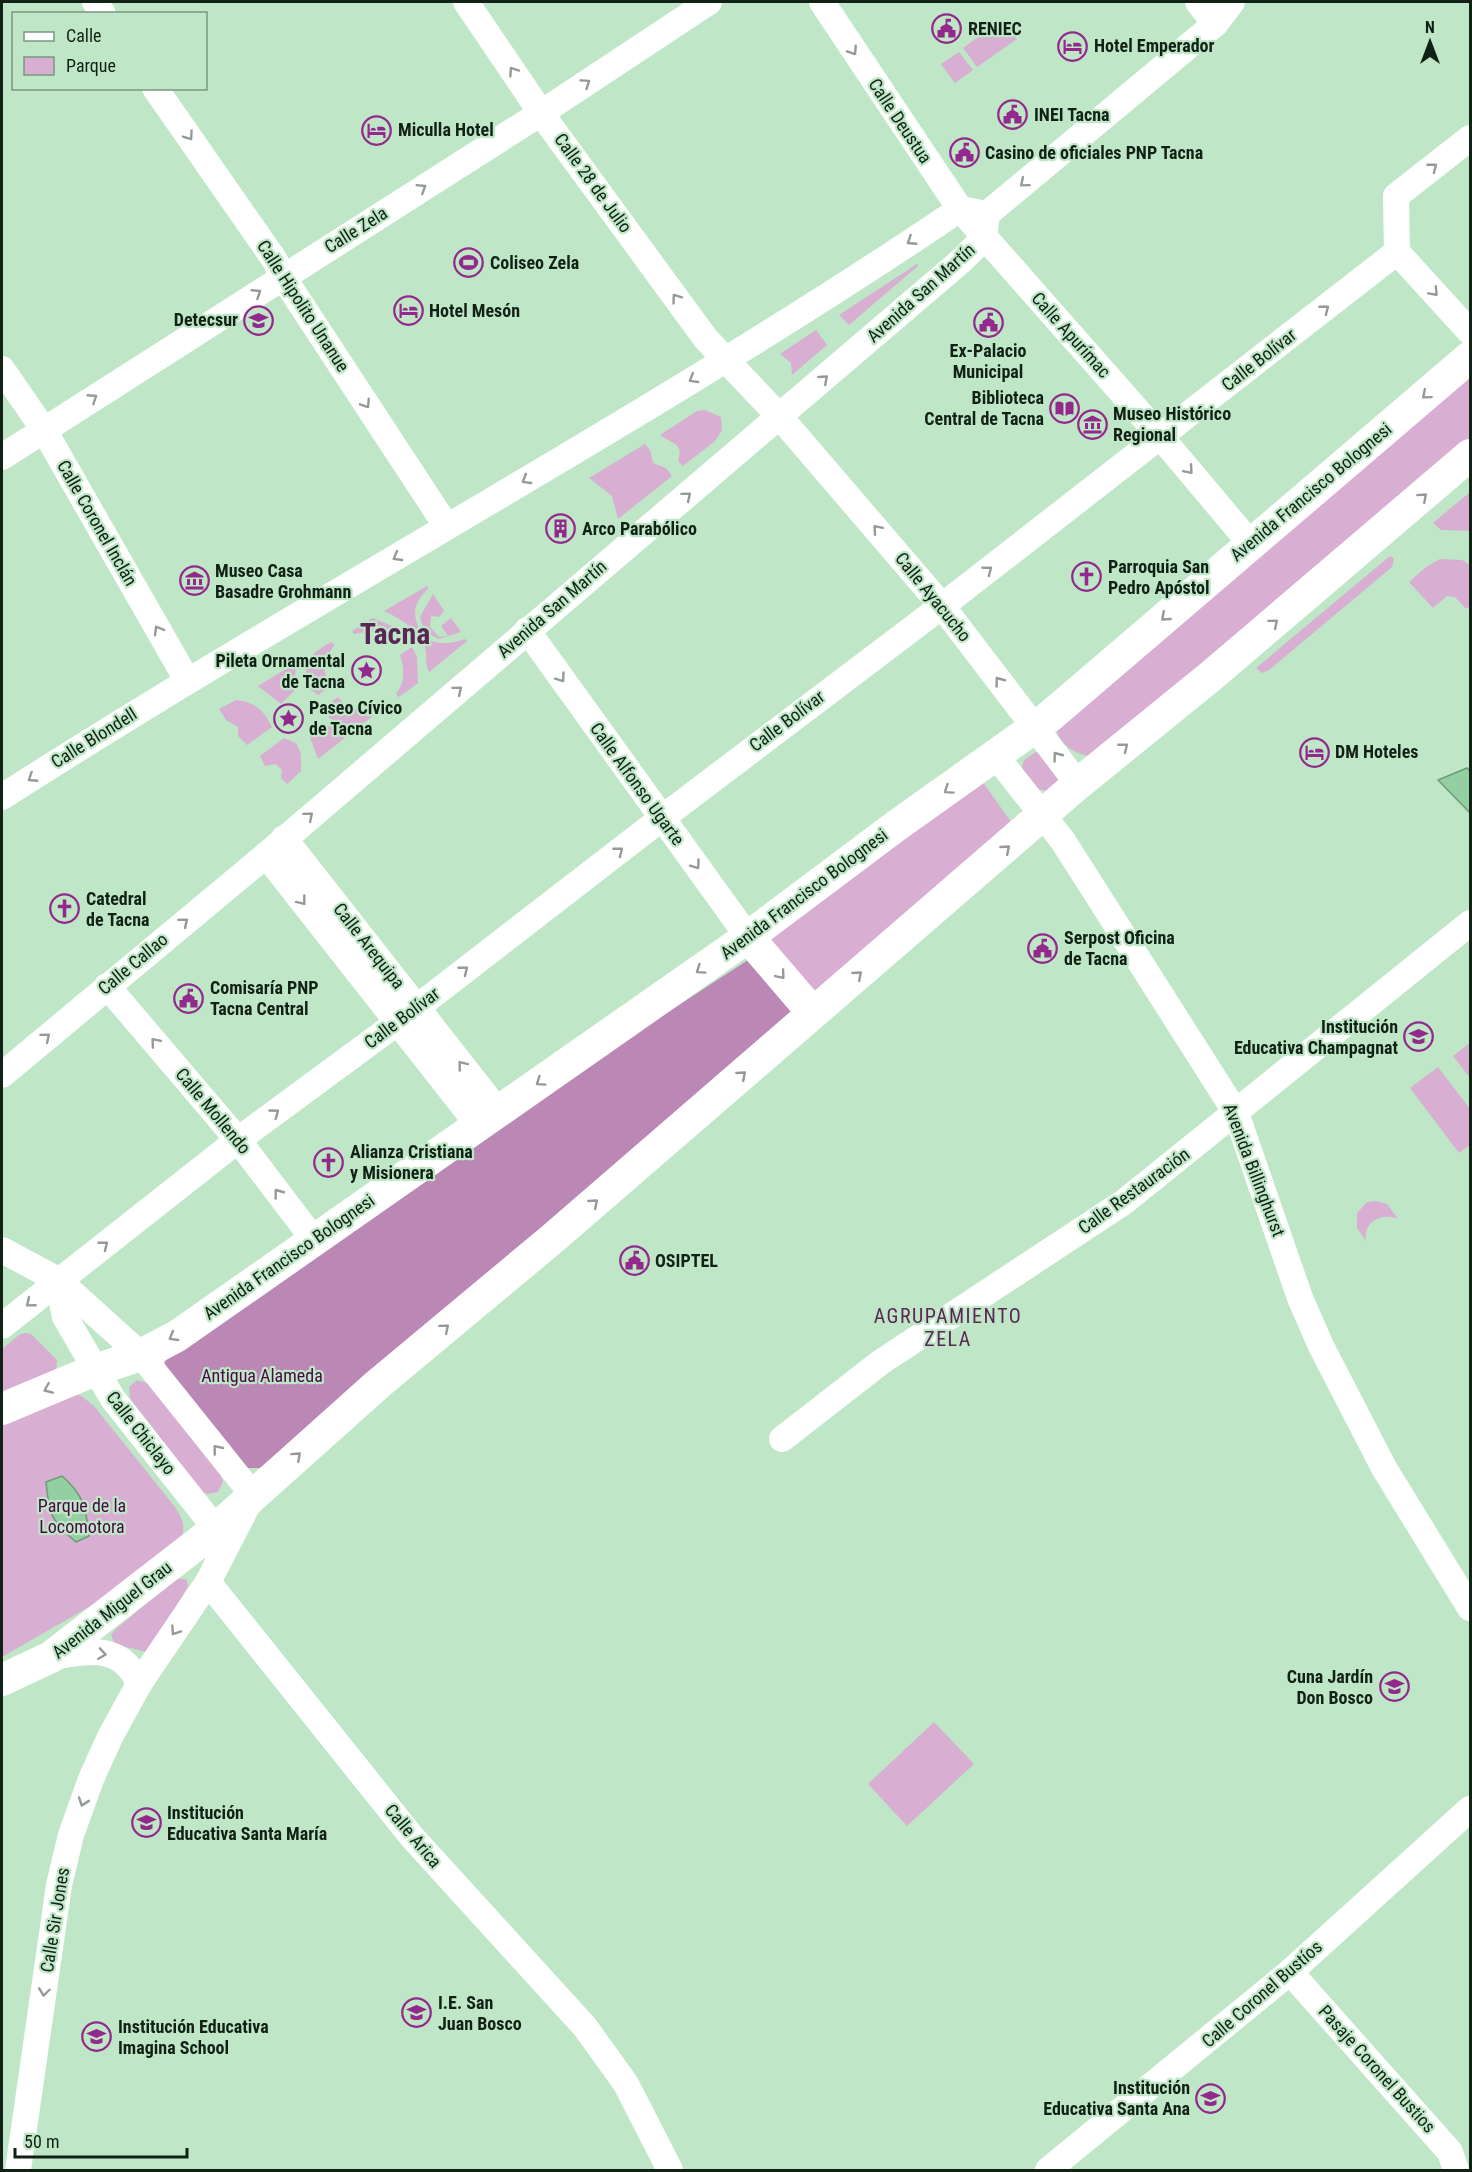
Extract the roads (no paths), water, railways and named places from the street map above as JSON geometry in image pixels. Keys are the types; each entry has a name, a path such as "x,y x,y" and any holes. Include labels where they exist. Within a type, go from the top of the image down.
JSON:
{"main road":[{"name":"Avenida Francisco Bolognesi","path":"95,1370 141,1355 177,1336 748,937 896,826 1036,727 1470,357"},
{"path":"216,1529 378,1384 552,1239 1044,816 1078,784 1229,661 1470,455"},
{"path":"748,937 813,1013"},
{"path":"2,1409 95,1370"},
{"name":"Avenida Miguel Grau","path":"2,1680 51,1657 216,1529"}],"street":[{"name":"Calle 28 de Julio","path":"466,2 542,113 706,339 780,417"},
{"name":"Calle Zela","path":"2,457 542,113 709,2"},
{"name":"Calle Deustua","path":"822,2 960,209"},
{"path":"1198,2 1215,24"},
{"name":"Avenida San Martín","path":"266,855 284,837 962,260 985,226 1215,24 1232,2"},
{"name":"Calle Hipolito Unanue","path":"156,90 274,259 283,277 447,527"},
{"path":"1470,138 1396,196 1397,252 1470,332"},
{"path":"187,680 726,360 960,209 985,226"},
{"name":"Calle Apurímac","path":"985,226 1250,543"},
{"name":"Calle Bolívar","path":"58,1280 238,1140 408,1015 662,818 942,606 1397,252"},
{"name":"Calle Coronel Inclán","path":"2,369 44,430 187,680"},
{"name":"Calle Ayacucho","path":"780,417 942,606 1078,784"},
{"name":"Calle Alfonso Ugarte","path":"527,630 748,937"},
{"name":"Calle Blondell","path":"2,797 187,680"},
{"name":"Avenida Billinghurst","path":"996,756 1063,841 1236,1113 1300,1298 1321,1346 1384,1467 1470,1608"},
{"name":"Calle Arequipa","path":"284,837 408,1015 488,1118"},
{"name":"Calle Arequipa","path":"266,855 408,1015"},
{"name":"Calle Callao","path":"2,1075 266,855"},
{"name":"Calle Restauración","path":"782,1439 881,1362 1124,1202 1470,923"},
{"name":"Calle Mollendo","path":"107,986 238,1140 314,1240"},
{"path":"2,1250 58,1280 141,1355 254,1495 208,1582"},
{"path":"2,1326 58,1280"},
{"name":"Calle Chiclayo","path":"58,1280 65,1317 113,1399 216,1529"},
{"path":"208,1582 216,1529"},
{"name":"Calle Sir Jones","path":"18,2170 60,1885 71,1835 91,1779 139,1684 208,1582"},
{"name":"Calle Arica","path":"208,1582 412,1837 585,2027 626,2084 670,2170"},
{"path":"51,1657 88,1652 118,1656 133,1670 139,1684"},
{"name":"Calle Coronel Bustíos","path":"1048,2170 1290,1972 1470,1809"},
{"name":"Pasaje Coronel Bustios","path":"1290,1972 1450,2152 1456,2170"}],"place":[{"name":"RENIEC","path":"947,29"},
{"name":"Hotel Emperador","path":"1073,46"},
{"name":"INEI Tacna","path":"1013,115"},
{"name":"Miculla Hotel","path":"377,130"},
{"name":"Casino de oficiales PNP Tacna","path":"964,153"},
{"name":"Coliseo Zela","path":"469,263"},
{"name":"Hotel Mesón","path":"408,311"},
{"name":"Detecsur","path":"259,320"},
{"name":"Ex-Palacio Municipal","path":"988,322"},
{"name":"Biblioteca Central de Tacna","path":"1065,408"},
{"name":"Museo Histórico Regional","path":"1092,424"},
{"name":"Arco Parabólico","path":"561,529"},
{"name":"Parroquia San Pedro Apóstol","path":"1087,577"},
{"name":"Museo Casa Basadre Grohmann","path":"194,581"},
{"name":"Pileta Ornamental de Tacna","path":"366,671"},
{"name":"Paseo Cívico de Tacna","path":"288,718"},
{"name":"DM Hoteles","path":"1314,752"},
{"name":"Catedral de Tacna","path":"65,909"},
{"name":"Serpost Oficina de Tacna","path":"1043,948"},
{"name":"Comisaría PNP Tacna Central","path":"189,998"},
{"name":"Institución Educativa Champagnat","path":"1419,1037"},
{"name":"Alianza Cristiana y Misionera","path":"329,1162"},
{"name":"OSIPTEL","path":"634,1261"},
{"name":"Cuna Jardín Don Bosco","path":"1394,1687"},
{"name":"Institución Educativa Santa María","path":"146,1823"},
{"name":"I.E. San Juan Bosco","path":"417,2013"},
{"name":"Institución Educativa Imagina School","path":"97,2037"},
{"name":"Institución Educativa Santa Ana","path":"1211,2098"}],"district":[{"name":"Tacna","path":"395,634"},
{"name":"AGRUPAMIENTO ZELA","path":"948,1328"}],"park label":[{"name":"Antigua Alameda","path":"262,1376"},
{"name":"Parque de la Locomotora","path":"82,1516"}]}
